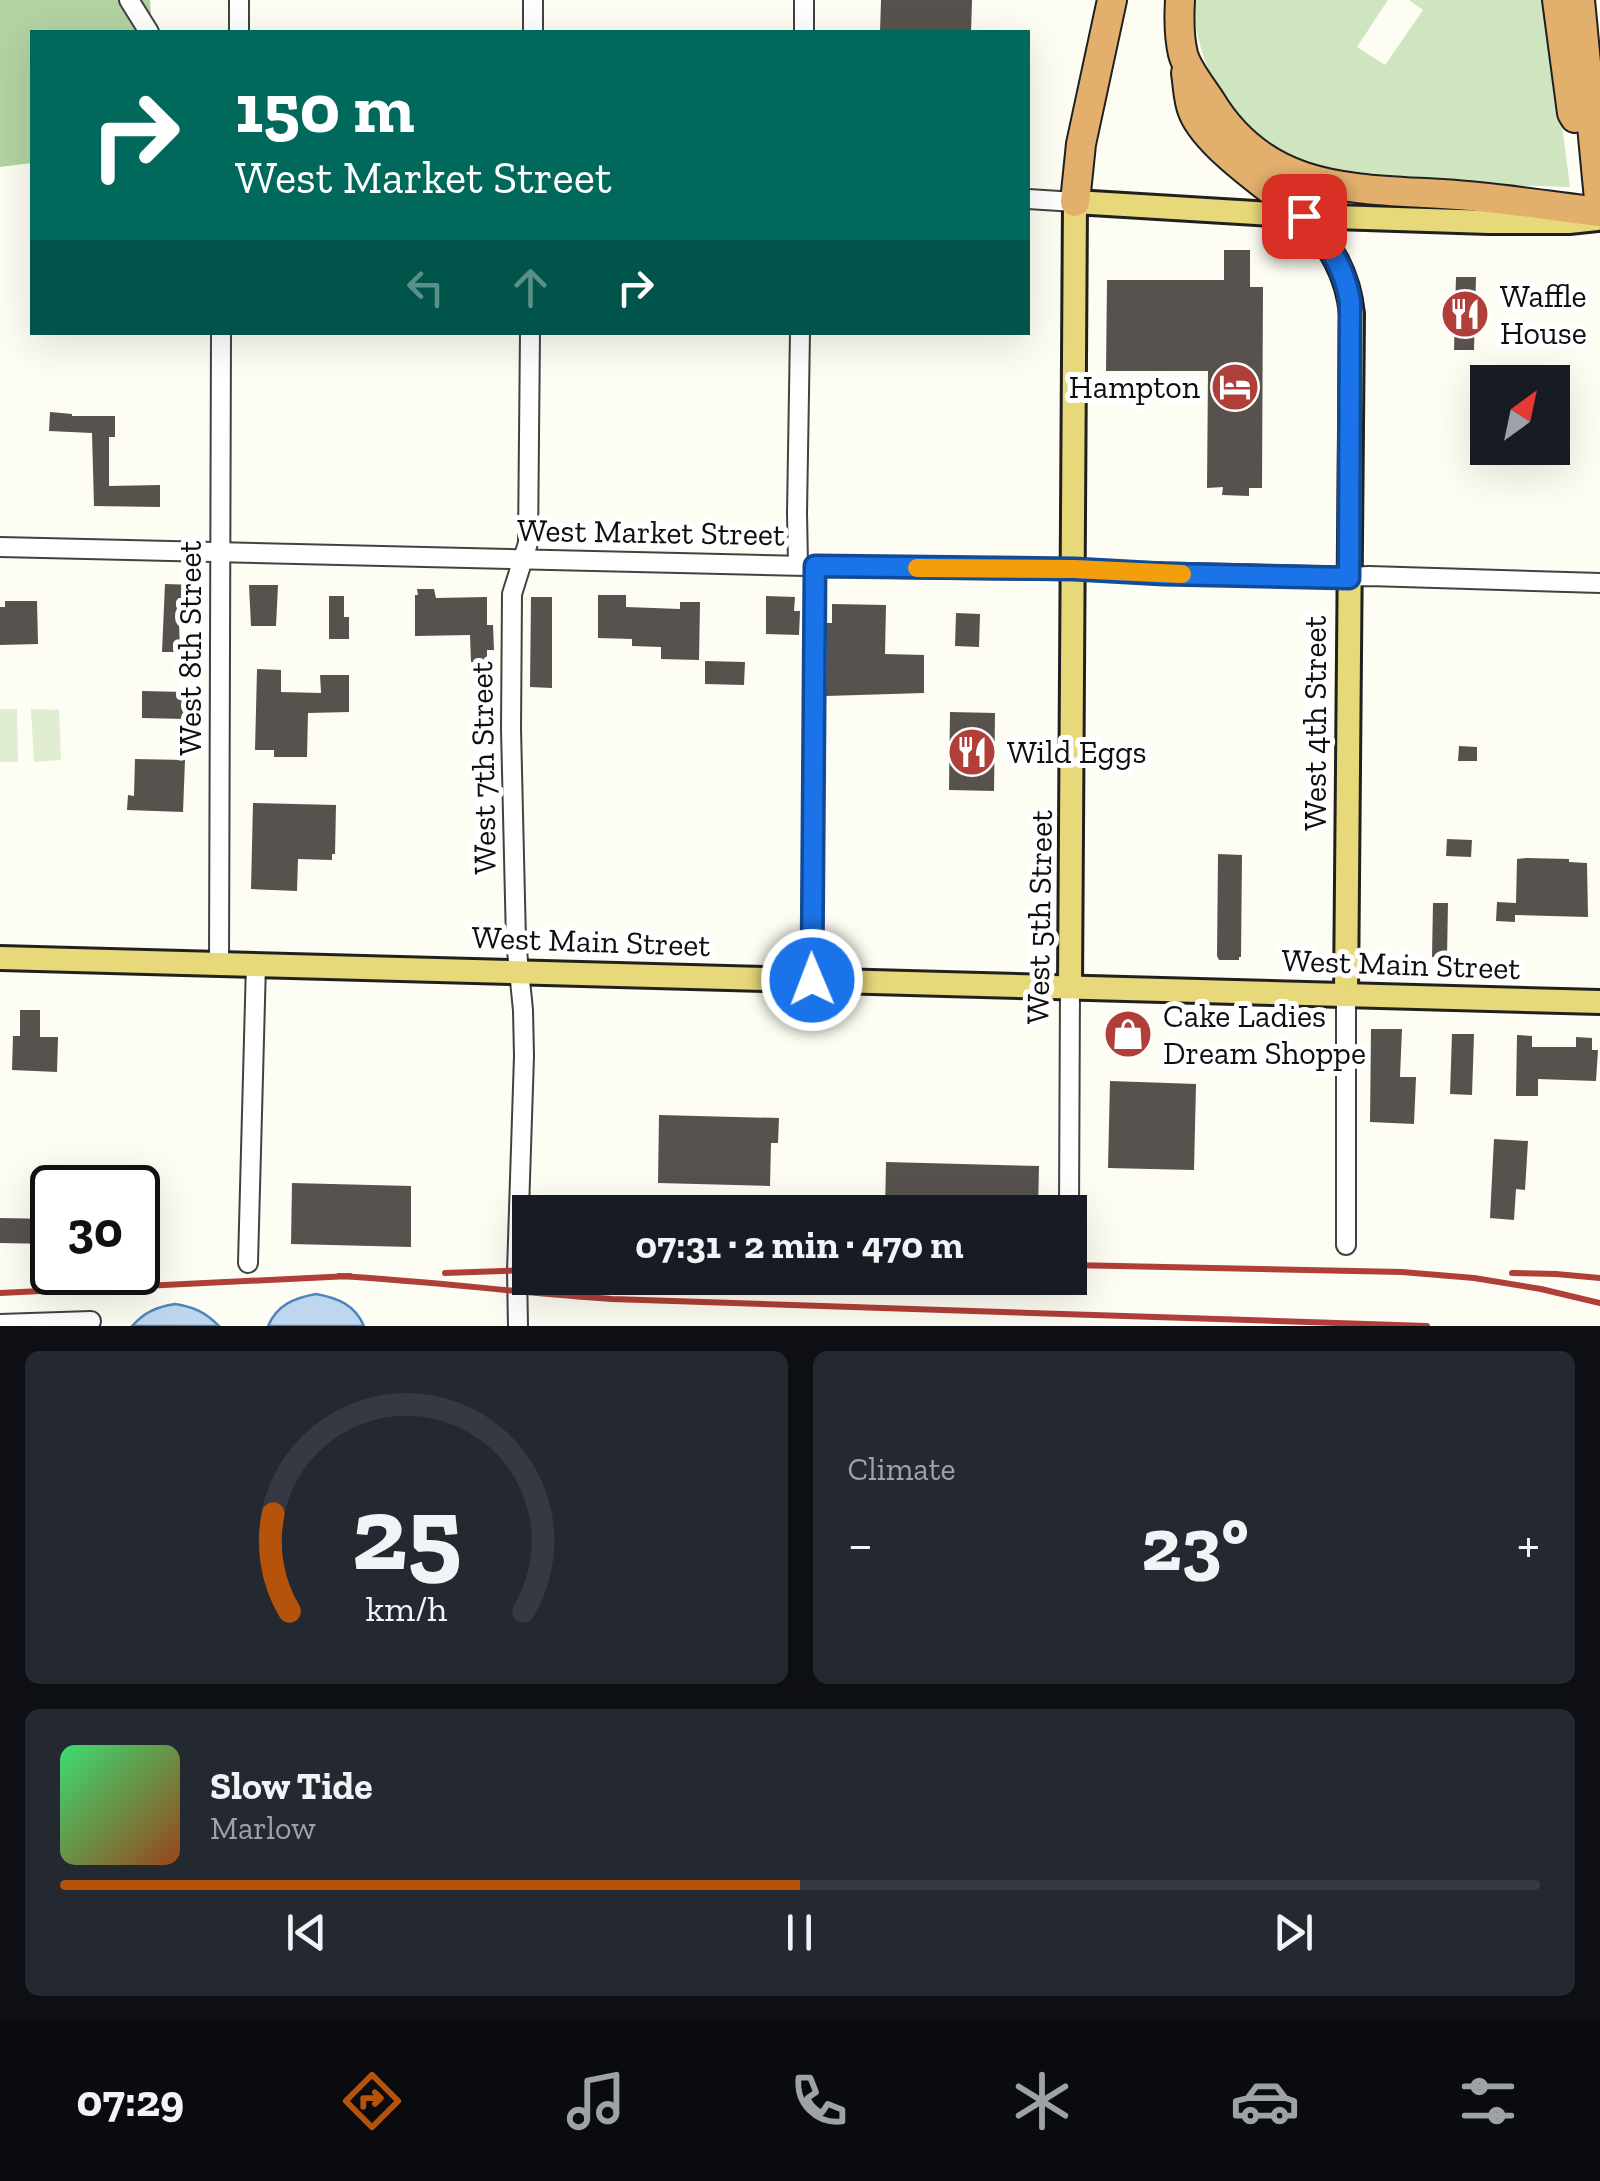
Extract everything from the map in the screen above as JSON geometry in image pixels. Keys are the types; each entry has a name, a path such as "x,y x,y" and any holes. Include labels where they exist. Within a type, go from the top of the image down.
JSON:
{"highway":[{"path":"1075,202 1081,144 1112,0"},
{"path":"1180,0 1183,56 1193,112 1229,156 1304,216"},
{"path":"1556,0 1572,113 1592,144"},
{"path":"1183,56 1217,113 1240,139 1267,160 1298,176 1330,186 1478,196 1600,213 1580,0"},
{"path":"1590,0 1600,88"}],"main road":[{"path":"1075,202 1489,222 1569,222 1600,213"},
{"name":"West 5th Street","path":"1070,987 1075,202"},
{"name":"West 4th Street","path":"1304,216 1335,255 1350,302 1346,995"},
{"name":"West Main Street","path":"0,958 1600,1002"}],"street":[{"path":"129,0 148,30"},
{"path":"239,0 239,30"},
{"path":"532,30 533,0"},
{"path":"804,0 804,30"},
{"path":"1030,199 1075,202"},
{"name":"West 8th Street","path":"219,964 220,335"},
{"name":"West 7th Street","path":"518,1326 524,1056 510,729 512,594 528,536 530,335"},
{"path":"800,335 797,513 807,565 812,980"},
{"name":"West Market Street","path":"0,547 1600,583"},
{"path":"248,1264 256,964"},
{"name":"West 5th Street","path":"1069,1195 1070,987"},
{"name":"West 4th Street","path":"1346,995 1346,1245"},
{"path":"0,1324 91,1321"}],"green space":[{"path":"0,0 150,0 152,30 30,30 30,163 0,167"},
{"path":"1193,0 1388,0 1357,47 1385,65 1423,10 1409,0 1546,0 1570,187 1382,178 1320,169 1284,154 1242,121 1212,78 1196,28"},
{"path":"0,709 17,709 18,762 0,762"},
{"path":"31,709 59,710 61,760 34,762"}],"water":[{"path":"316,1294 345,1304 364,1326 268,1326 287,1304"},
{"path":"175,1304 199,1311 219,1326 132,1326 151,1311"}],"building":[{"path":"881,0 972,0 971,30 880,30"},
{"path":"1224,250 1250,250 1250,287 1263,287 1262,488 1249,488 1249,496 1222,495 1223,487 1207,488 1208,371 1106,371 1107,280 1224,280"},
{"name":"Waffle House","path":"1456,277 1476,277 1474,350 1454,350"},
{"path":"50,412 115,416 115,437 109,437 109,486 160,485 160,507 94,506 92,433 49,431"},
{"path":"165,584 195,585 195,622 179,622 180,652 162,652"},
{"path":"249,585 278,585 276,626 251,626"},
{"path":"417,589 434,589 436,598 487,597 487,625 493,625 494,650 487,650 487,662 471,662 470,635 415,636"},
{"path":"598,595 626,595 626,607 680,609 680,602 700,602 699,660 661,659 661,647 632,646 632,639 598,638"},
{"path":"329,596 344,596 349,639 329,639"},
{"path":"766,596 795,597 794,611 800,611 799,635 766,634"},
{"path":"531,597 552,597 552,688 530,687"},
{"path":"5,601 37,601 38,644 0,645 0,607 5,607"},
{"path":"832,604 886,605 885,654 924,655 924,693 826,696 827,623 832,623"},
{"path":"956,613 980,614 979,647 955,646"},
{"path":"705,661 745,662 744,685 705,684"},
{"path":"257,669 281,670 281,692 321,693 320,675 349,675 349,712 308,713 307,757 274,757 274,750 255,750"},
{"path":"142,691 186,692 186,719 142,718"},
{"name":"Wild Eggs","path":"950,712 995,713 994,791 949,790"},
{"path":"1459,746 1477,747 1477,761 1458,761"},
{"path":"135,759 185,760 183,812 127,810 128,795 134,796"},
{"path":"253,803 336,805 335,854 332,860 298,859 297,891 251,889"},
{"path":"1447,839 1472,840 1471,857 1446,856"},
{"path":"1218,854 1242,855 1239,960 1219,960 1217,956"},
{"path":"1517,859 1587,863 1588,917 1515,915 1515,922 1496,921 1497,902 1516,903"},
{"path":"1433,903 1448,903 1447,957 1432,957"},
{"path":"20,1010 40,1010 40,1037 58,1037 57,1072 12,1070 13,1036 20,1036"},
{"path":"1371,1029 1402,1029 1400,1077 1416,1077 1414,1124 1370,1122"},
{"path":"1452,1034 1474,1034 1472,1095 1450,1094"},
{"path":"1517,1035 1532,1036 1532,1047 1576,1047 1576,1037 1592,1038 1592,1050 1598,1050 1596,1081 1538,1079 1538,1096 1516,1096"},
{"path":"1110,1081 1196,1084 1194,1170 1108,1168"},
{"path":"659,1115 779,1118 778,1143 771,1143 770,1186 658,1183"},
{"path":"1494,1139 1528,1141 1525,1190 1516,1189 1514,1220 1490,1218"},
{"path":"886,1162 1039,1166 1038,1195 885,1195"},
{"path":"292,1183 411,1186 411,1247 291,1244"},
{"path":"0,1218 30,1219 30,1244 0,1243"}],"railway":[{"path":"1087,1265 1402,1272 1474,1278 1600,1303"},
{"path":"445,1273 512,1271"},
{"path":"1512,1273 1600,1278"},
{"path":"339,1276 612,1299 1427,1326"},
{"path":"0,1293 350,1276"}],"slow traffic":[{"path":"917,568 1182,574"}],"place":[{"name":"Waffle House","path":"1465,314"},
{"name":"Hampton","path":"1235,387"},
{"name":"Wild Eggs","path":"972,752"},
{"name":"Cake Ladies Dream Shoppe","path":"1128,1034"}],"route":[{"path":"812,980 815,566 1349,578 1352,314 1348,288 1335,255 1304,216"}]}
